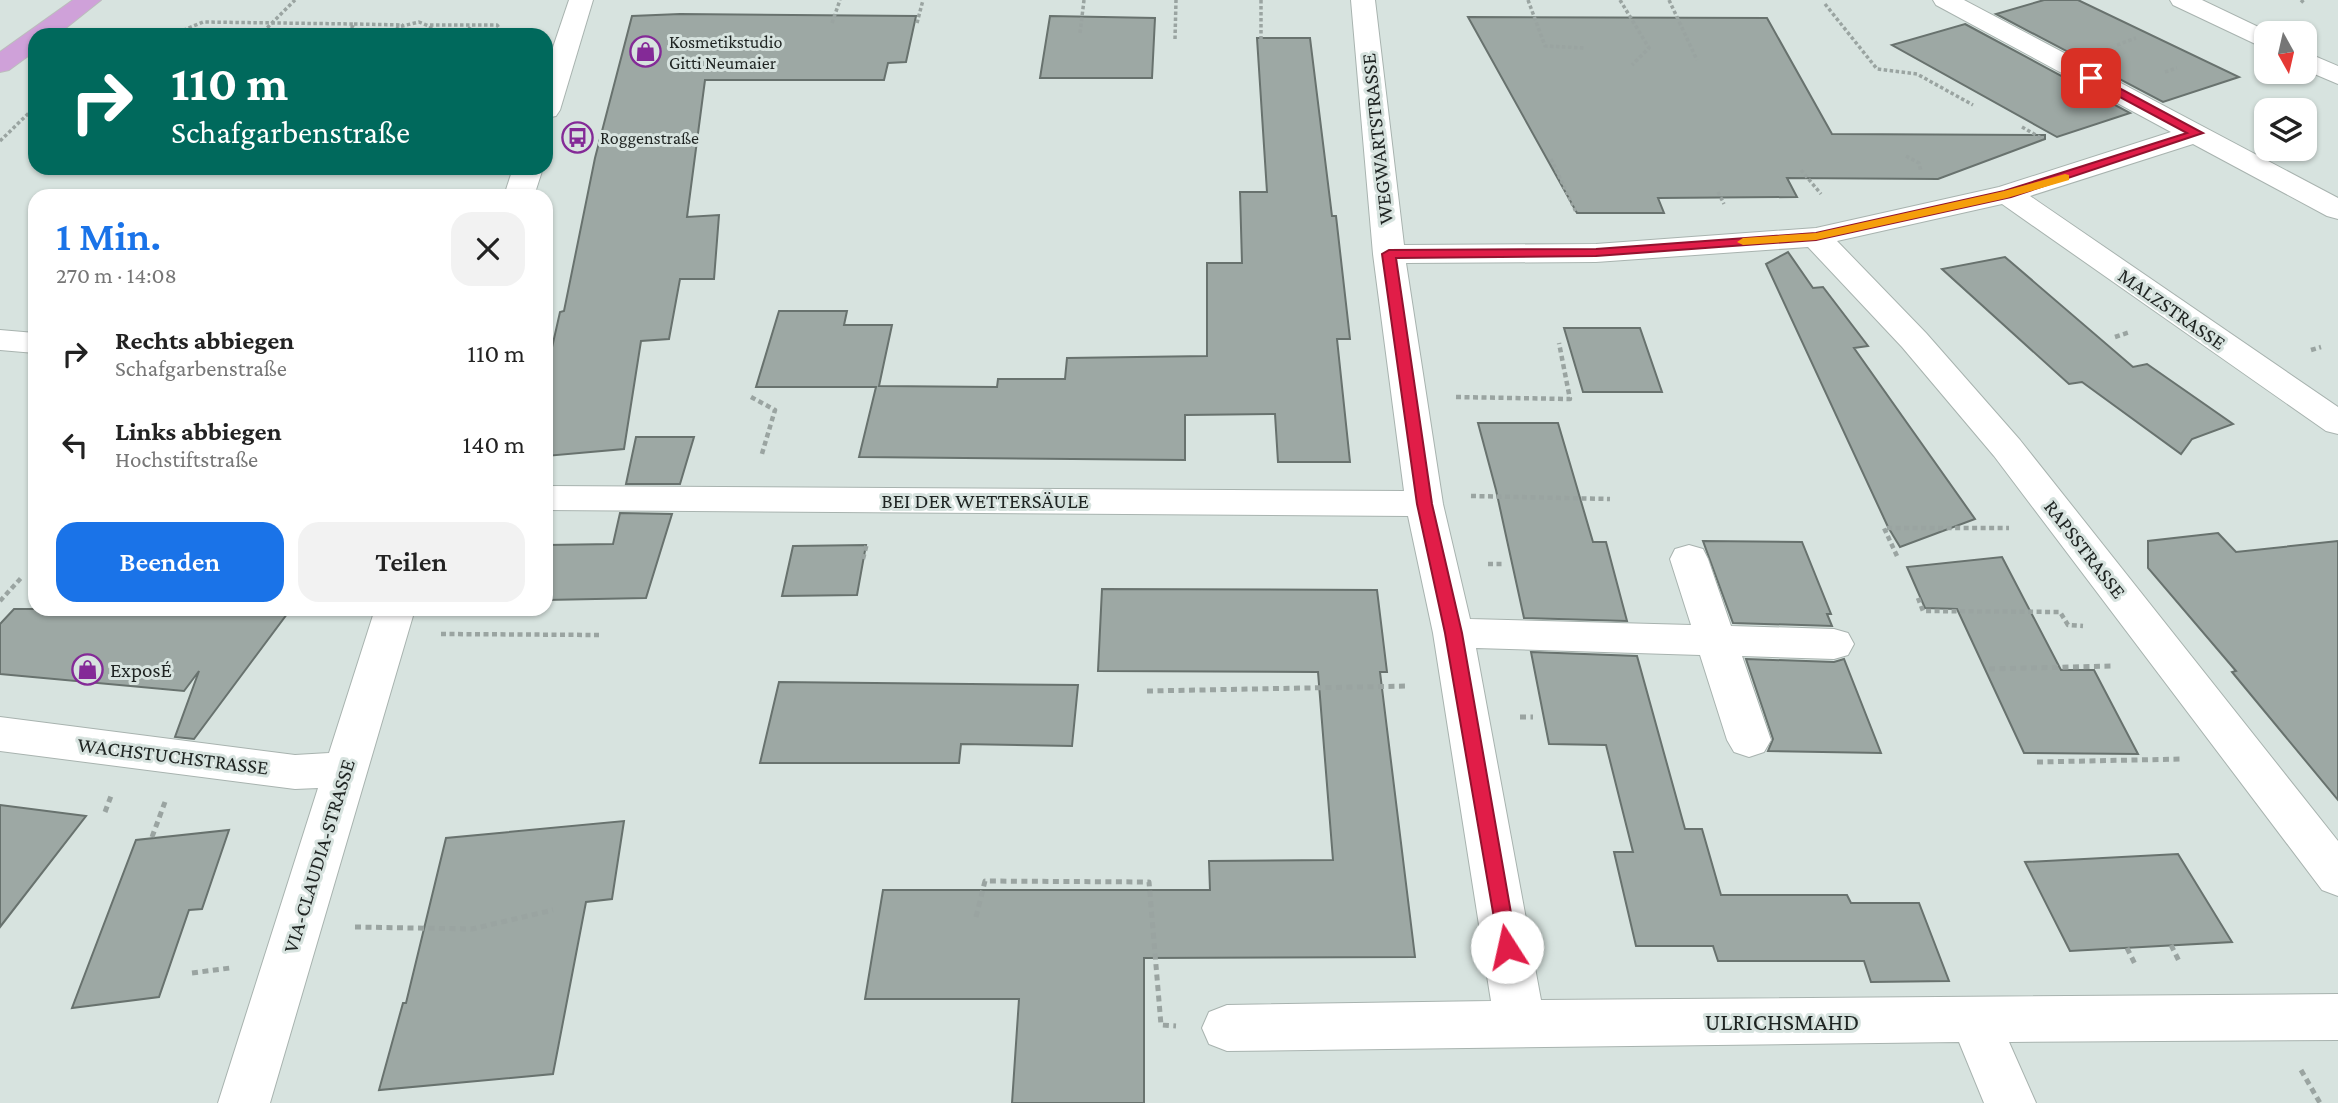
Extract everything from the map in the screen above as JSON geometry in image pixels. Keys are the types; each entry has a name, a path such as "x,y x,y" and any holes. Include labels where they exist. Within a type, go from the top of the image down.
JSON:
{"main road":[{"path":"50,28 89,0"},
{"path":"0,64 28,44"}],"street":[{"path":"553,88 581,0"},
{"name":"WEGWARTSTRASSE","path":"1363,0 1389,254 1424,499 1453,633 1520,1023"},
{"path":"1945,0 2338,210"},
{"path":"2182,0 2254,35"},
{"path":"2317,66 2338,76"},
{"path":"1389,254 1596,253 1816,236 2007,194 2197,133"},
{"name":"MALZSTRASSE","path":"2007,194 2338,424"},
{"name":"RAPSSTRASSE","path":"1816,236 1921,348 2007,448 2338,876"},
{"path":"0,340 28,342"},
{"name":"BEI DER WETTERSÄULE","path":"553,498 1424,499"},
{"path":"1689,559 1749,740"},
{"name":"VIA-CLAUDIA-STRASSE","path":"244,1103 391,622"},
{"path":"1453,633 1834,645"},
{"name":"WACHSTUCHSTRASSE","path":"0,734 295,772 346,770"},
{"name":"ULRICHSMAHD","path":"1227,1028 2338,1017"},
{"path":"1975,1021 2010,1103"}],"path":[{"path":"267,28 295,0"},
{"path":"832,23 840,0"},
{"path":"917,23 923,0"},
{"path":"1080,33 1084,0"},
{"path":"1175,39 1177,0"},
{"path":"1261,0 1261,42"},
{"path":"1528,0 1545,46 1584,48"},
{"path":"1620,0 1649,48 1632,65"},
{"path":"1669,0 1697,60"},
{"path":"2301,0 2305,5"},
{"path":"1825,4 1877,69 1917,74 1973,105"},
{"path":"189,28 203,22 404,25"},
{"path":"399,28 416,22 430,25 497,25 499,28"},
{"path":"351,28 354,24"},
{"path":"0,141 28,114"},
{"path":"1551,159 1596,253"},
{"path":"1409,396 1570,399 1559,343"},
{"path":"749,500 775,410 751,397"},
{"path":"1424,499 1610,499"},
{"path":"1897,556 1884,528 2069,528"},
{"path":"0,601 22,578"},
{"path":"1918,598 1923,611 2060,612 2068,625 2147,629"},
{"path":"391,622 601,635"},
{"path":"1989,669 2175,665"},
{"path":"1147,691 1462,685"},
{"path":"2037,762 2247,758"},
{"path":"976,917 985,881 1149,881 1161,1025 1227,1028"},
{"path":"298,926 472,929 553,910"}],"building":[{"path":"2044,0 2078,0 2239,77 2163,102 1996,14"},
{"path":"632,16 916,16 906,62 888,63 884,80 705,80 687,217 719,215 714,279 680,279 669,339 641,341 624,449 553,455 553,343 560,312 564,311 595,158"},
{"path":"1050,16 1155,18 1152,78 1040,78"},
{"path":"1468,17 1767,18 1832,134 2045,135 2045,139 1938,179 1787,178 1797,197 1658,198 1664,213 1577,213"},
{"path":"1965,24 2130,113 2057,137 1892,45"},
{"path":"1257,38 1310,38 1332,216 1336,216 1350,339 1337,339 1350,462 1278,462 1275,414 1185,415 1185,460 859,457 876,387 756,387 779,311 847,311 844,325 892,325 879,386 997,387 998,379 1065,379 1067,358 1207,356 1207,263 1242,263 1240,192 1267,192"},
{"path":"1788,252 1813,288 1823,287 1868,346 1854,348 1975,519 1900,547 1888,527 1766,264"},
{"path":"2005,257 2133,367 2147,364 2233,424 2192,439 2181,454 2082,382 2069,384 1942,269"},
{"path":"1564,328 1640,328 1662,392 1583,392"},
{"path":"1478,423 1558,423 1593,542 1606,542 1627,621 1524,618 1496,490"},
{"path":"636,437 694,437 680,484 626,484"},
{"path":"620,513 672,514 646,598 553,600 553,545 613,544"},
{"path":"2218,533 2236,552 2338,541 2338,800 2232,672 2236,671 2148,568 2148,541"},
{"path":"1703,541 1802,542 1831,614 1827,614 1832,626 1733,623"},
{"path":"866,545 857,595 782,596 793,546"},
{"path":"2002,557 2061,670 2094,670 2138,754 2024,753 1957,609 1925,608 1907,567"},
{"path":"1102,589 1377,590 1387,672 1380,672 1415,957 1144,958 1144,1103 1012,1103 1019,999 865,999 883,890 1210,890 1209,861 1333,860 1318,672 1098,671"},
{"path":"14,609 28,609 28,616 286,616 194,739 175,737 199,671 184,691 0,674 0,624"},
{"path":"1531,652 1637,656 1685,829 1702,829 1721,895 1847,895 1851,903 1919,903 1949,981 1871,982 1864,961 1718,961 1713,946 1636,946 1614,852 1633,852 1606,745 1549,744"},
{"path":"1746,659 1834,662 1844,659 1881,753 1768,751 1773,739"},
{"path":"779,682 1078,685 1072,746 961,744 959,763 760,763"},
{"path":"0,805 86,816 0,927"},
{"path":"624,821 612,899 586,902 553,1074 379,1090 403,1003 406,1003 446,838"},
{"path":"229,830 202,909 189,910 159,997 72,1008 136,840"},
{"path":"2178,854 2232,942 2070,951 2025,862"}],"slow traffic":[{"path":"1743,242 1816,236 2007,194 2065,177"}],"place":[{"name":"Kosmetikstudio Gitti Neumaier","path":"646,52"},
{"name":"Roggenstraße","path":"577,138"},
{"name":"ExposÉ","path":"87,670"}],"route":[{"path":"1507,947 1445,590 1424,504 1389,254 1596,253 1816,236 2007,194 2197,133 2091,78"}]}
